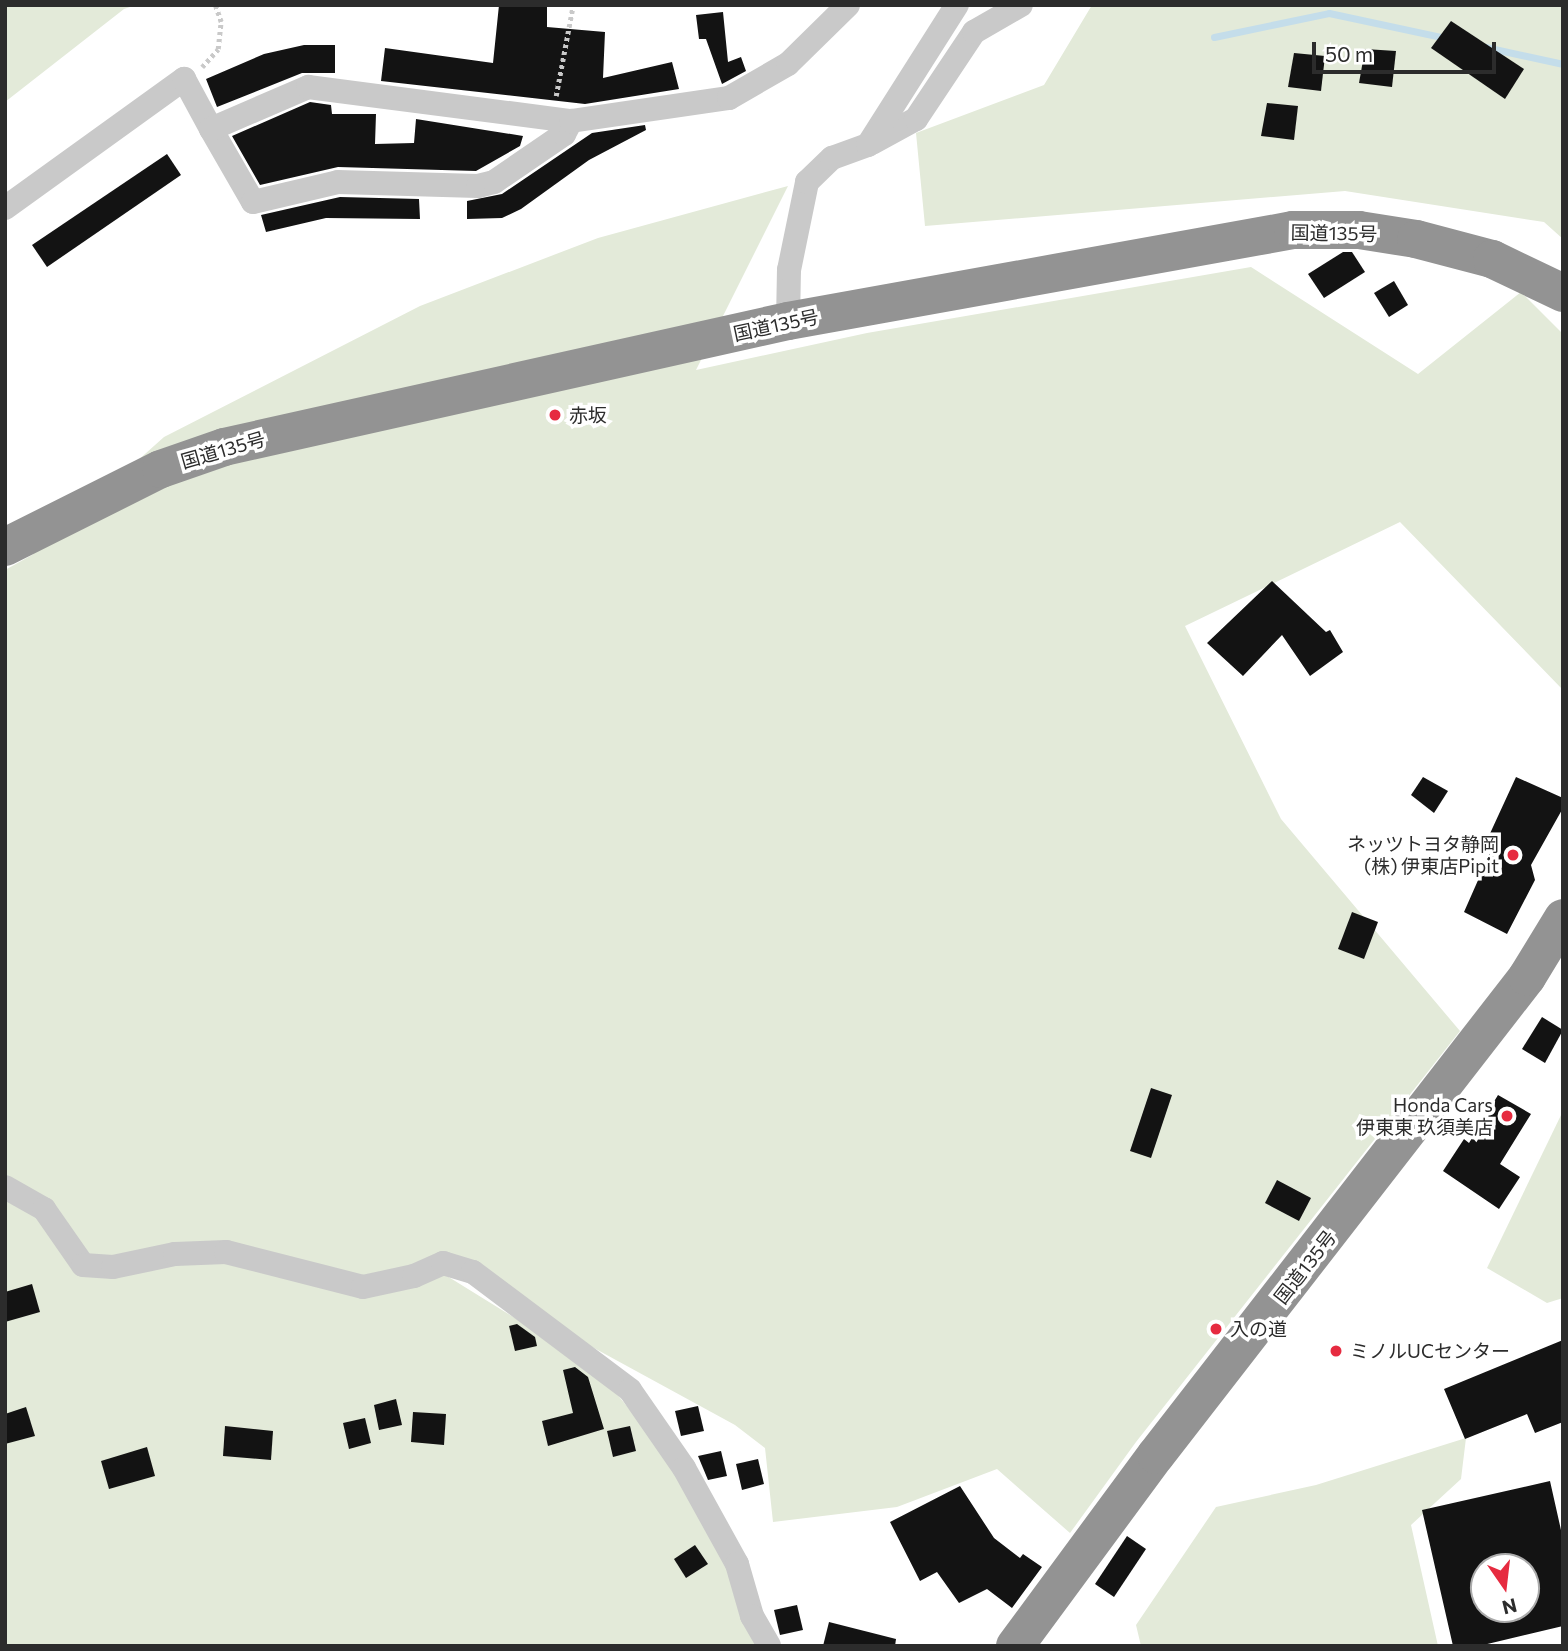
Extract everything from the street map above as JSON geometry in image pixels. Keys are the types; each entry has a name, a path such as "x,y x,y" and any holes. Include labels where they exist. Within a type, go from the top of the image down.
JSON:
{"highway":[{"name":"国道135号","path":"5,547 161,469 224,447 788,321 1293,230 1359,230 1416,239 1492,259 1563,293"},
{"name":"国道135号","path":"1015,1646 1156,1455 1527,977 1563,918"}],"street":[{"path":"211,129 307,87 561,119 729,98 788,64 848,5"},
{"path":"868,145 957,5"},
{"path":"788,321 789,270 807,182 832,158 868,145 916,119 974,32 1021,5"},
{"path":"5,208 184,79 253,202 338,182 478,186 494,182 564,134 561,119"},
{"path":"5,1186 44,1209 83,1265 113,1267 175,1254 226,1252 363,1287 414,1276 443,1263 472,1272 630,1390 684,1468 737,1564 752,1616 769,1646"}],"path":[{"path":"184,79 218,49 221,22 215,5"},
{"path":"561,119 573,5"}],"green space":[{"path":"5,5 136,5 124,9 5,102"},
{"path":"1092,5 1563,5 1563,239 1544,222 1345,191 925,226 916,133 1044,85"},
{"path":"788,186 696,370 867,333 1251,267 1418,374 1521,292 1563,334 1563,690 1400,522 1185,626 1281,819 1460,1031 1136,1442 1070,1533 997,1469 897,1507 773,1522 765,1448 735,1425 517,1306 473,1272 447,1276 523,1323 613,1389 703,1501 773,1646 5,1646 5,570 32,555 164,437 420,306 598,238"},
{"path":"1563,1111 1563,1298 1547,1303 1487,1268"},
{"path":"1466,1438 1461,1479 1411,1525 1438,1646 1141,1646 1136,1625 1216,1507 1316,1485"}],"building":[{"path":"499,5 547,5 547,27 605,32 603,78 672,62 679,89 585,104 381,81 385,48 493,63"},
{"path":"723,12 728,62 741,57 746,71 722,84 706,39 699,39 696,15"},
{"path":"1451,21 1524,69 1505,99 1431,48"},
{"path":"304,45 335,45 335,73 302,73 217,107 206,79 264,54"},
{"path":"1365,49 1396,51 1392,87 1359,83"},
{"path":"1294,53 1325,56 1321,91 1288,87"},
{"path":"310,102 331,105 332,114 376,114 375,144 414,143 416,119 523,136 520,146 476,171 338,167 260,185 232,136"},
{"path":"1267,103 1298,106 1294,140 1261,136"},
{"path":"645,125 646,130 589,160 521,209 502,218 467,219 467,201 502,194 592,133"},
{"path":"167,154 181,175 47,267 32,245"},
{"path":"340,197 419,199 420,219 326,218 266,232 261,215"},
{"path":"1343,252 1352,252 1365,272 1324,298 1308,274"},
{"path":"1394,281 1408,305 1389,317 1374,293"},
{"path":"1272,581 1326,632 1330,630 1343,652 1310,676 1282,635 1243,676 1207,643"},
{"path":"1423,777 1448,791 1434,813 1411,795"},
{"name":"ネッツトヨタ静岡 (株) 伊東店Pipit","path":"1516,777 1563,798 1563,808 1531,865 1535,880 1507,934 1464,912 1494,844 1487,840"},
{"path":"1352,912 1378,922 1364,959 1338,949"},
{"path":"1542,1017 1563,1030 1545,1063 1522,1049"},
{"path":"1151,1088 1172,1095 1151,1158 1130,1151"},
{"path":"1498,1095 1531,1114 1500,1164 1520,1177 1499,1209 1443,1171 1464,1139 1469,1143"},
{"path":"1277,1180 1311,1198 1299,1221 1265,1203"},
{"path":"32,1284 40,1312 5,1322 5,1292"},
{"path":"517,1324 535,1337 537,1346 515,1351 509,1326"},
{"path":"1563,1340 1563,1422 1535,1433 1527,1414 1465,1439 1444,1389"},
{"path":"575,1367 588,1377 604,1429 548,1446 542,1421 573,1413 563,1370"},
{"path":"396,1399 402,1425 379,1430 374,1405"},
{"path":"698,1406 704,1431 681,1436 675,1411"},
{"path":"26,1407 35,1436 5,1444 5,1414"},
{"path":"413,1412 446,1414 444,1445 411,1442"},
{"path":"365,1418 371,1443 349,1449 343,1423"},
{"path":"225,1426 273,1431 271,1460 223,1456"},
{"path":"630,1426 636,1451 613,1457 607,1431"},
{"path":"147,1447 155,1476 109,1489 101,1461"},
{"path":"721,1451 727,1476 708,1480 698,1456"},
{"path":"758,1459 764,1484 742,1490 736,1464"},
{"path":"1550,1481 1563,1539 1563,1626 1479,1646 1453,1646 1422,1510"},
{"path":"960,1486 994,1538 1020,1558 1023,1554 1042,1567 1012,1608 987,1589 959,1603 937,1572 920,1581 890,1522"},
{"path":"1127,1536 1146,1549 1114,1597 1095,1584"},
{"path":"695,1545 708,1564 686,1578 674,1559"},
{"path":"797,1605 803,1630 780,1635 774,1610"},
{"path":"829,1622 896,1639 895,1646 823,1646"}],"waterway":[{"path":"1214,37 1329,13 1446,38"},
{"path":"1485,47 1563,64"}],"place":[{"name":"赤坂","path":"555,415"},
{"name":"ネッツトヨタ静岡 (株) 伊東店Pipit","path":"1513,855"},
{"name":"Honda Cars 伊東東 玖須美店","path":"1507,1116"},
{"name":"入の道","path":"1216,1329"},
{"name":"ミノルUCセンター","path":"1336,1351"}]}
